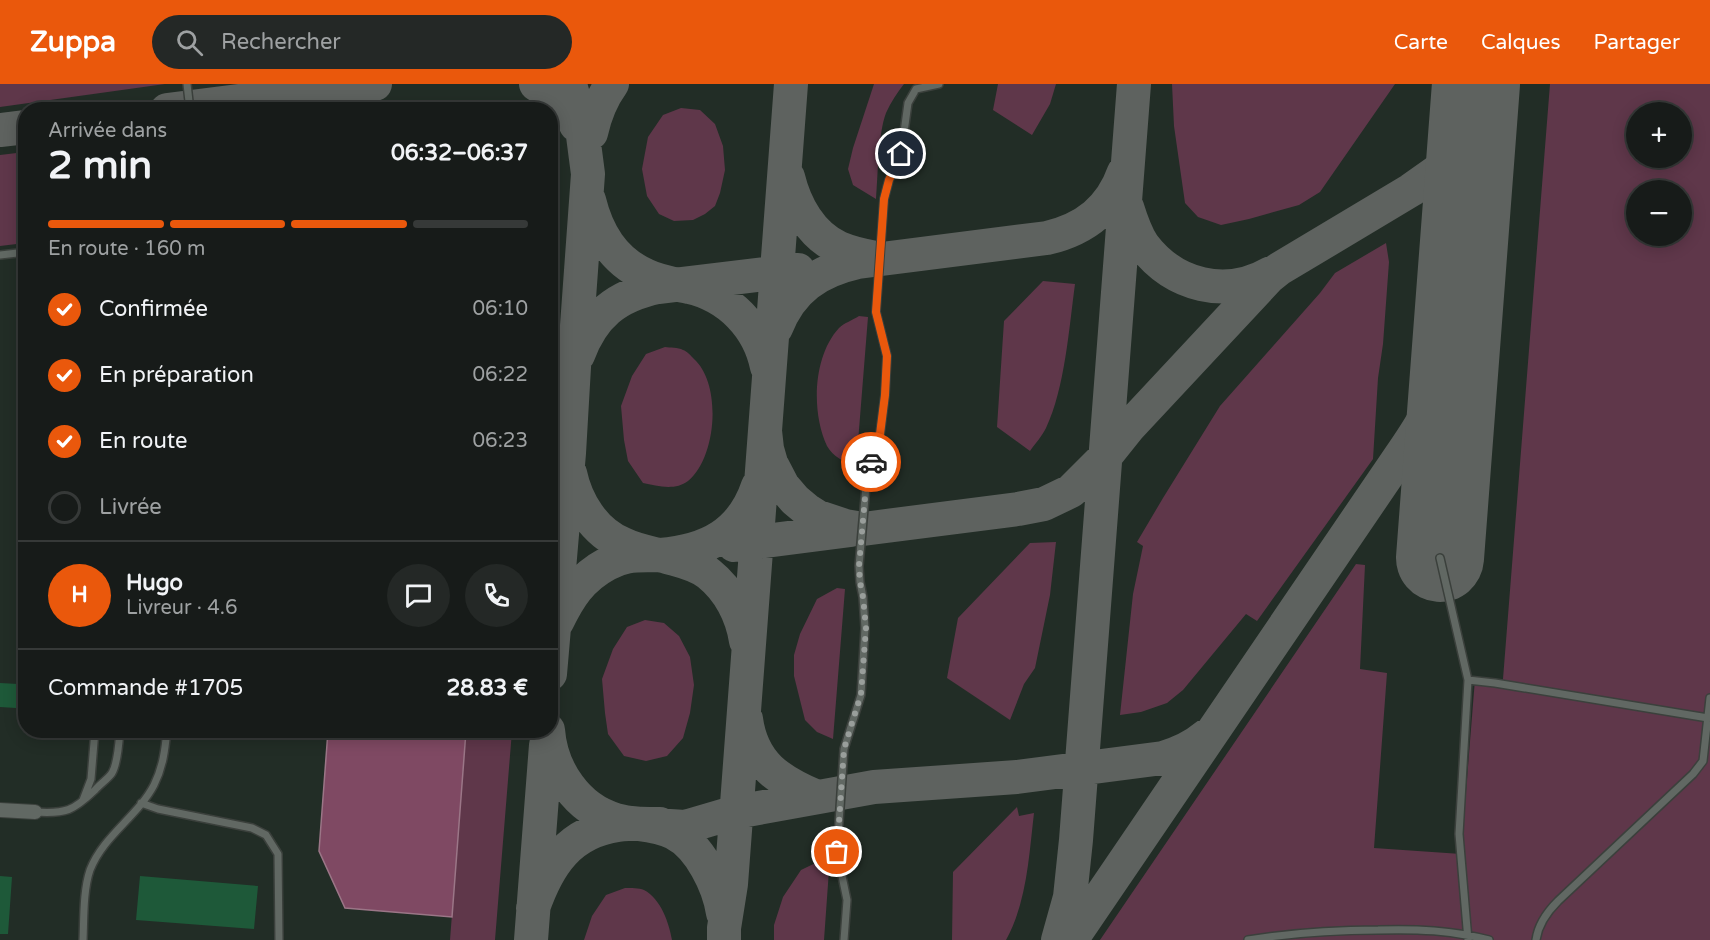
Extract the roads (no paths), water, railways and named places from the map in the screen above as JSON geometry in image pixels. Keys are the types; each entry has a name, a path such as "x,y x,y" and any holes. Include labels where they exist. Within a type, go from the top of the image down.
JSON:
{"street":[{"path":"0,810 35,812"}],"lane":[{"path":"187,84 189,102"},
{"path":"844,940 847,900 837,852 844,749 861,694 866,628 859,566 866,486 868,470 879,442 885,395 887,356 876,312 884,199 889,180 901,154 908,103 916,89 939,84"},
{"path":"0,255 18,253"},
{"path":"1440,558 1468,680 1459,834 1468,937"},
{"path":"1468,680 1709,717"},
{"path":"1536,940 1537,932 1557,901 1693,774 1702,761 1710,698"},
{"path":"82,802 92,778 95,738"},
{"path":"35,812 67,811 82,802 113,772 120,738"},
{"path":"83,940 90,871 99,854 154,784 162,767 166,738"},
{"path":"141,803 158,809 252,828 266,835 278,854 279,940"},
{"path":"1248,940 1293,933 1419,929 1489,940"}]}
